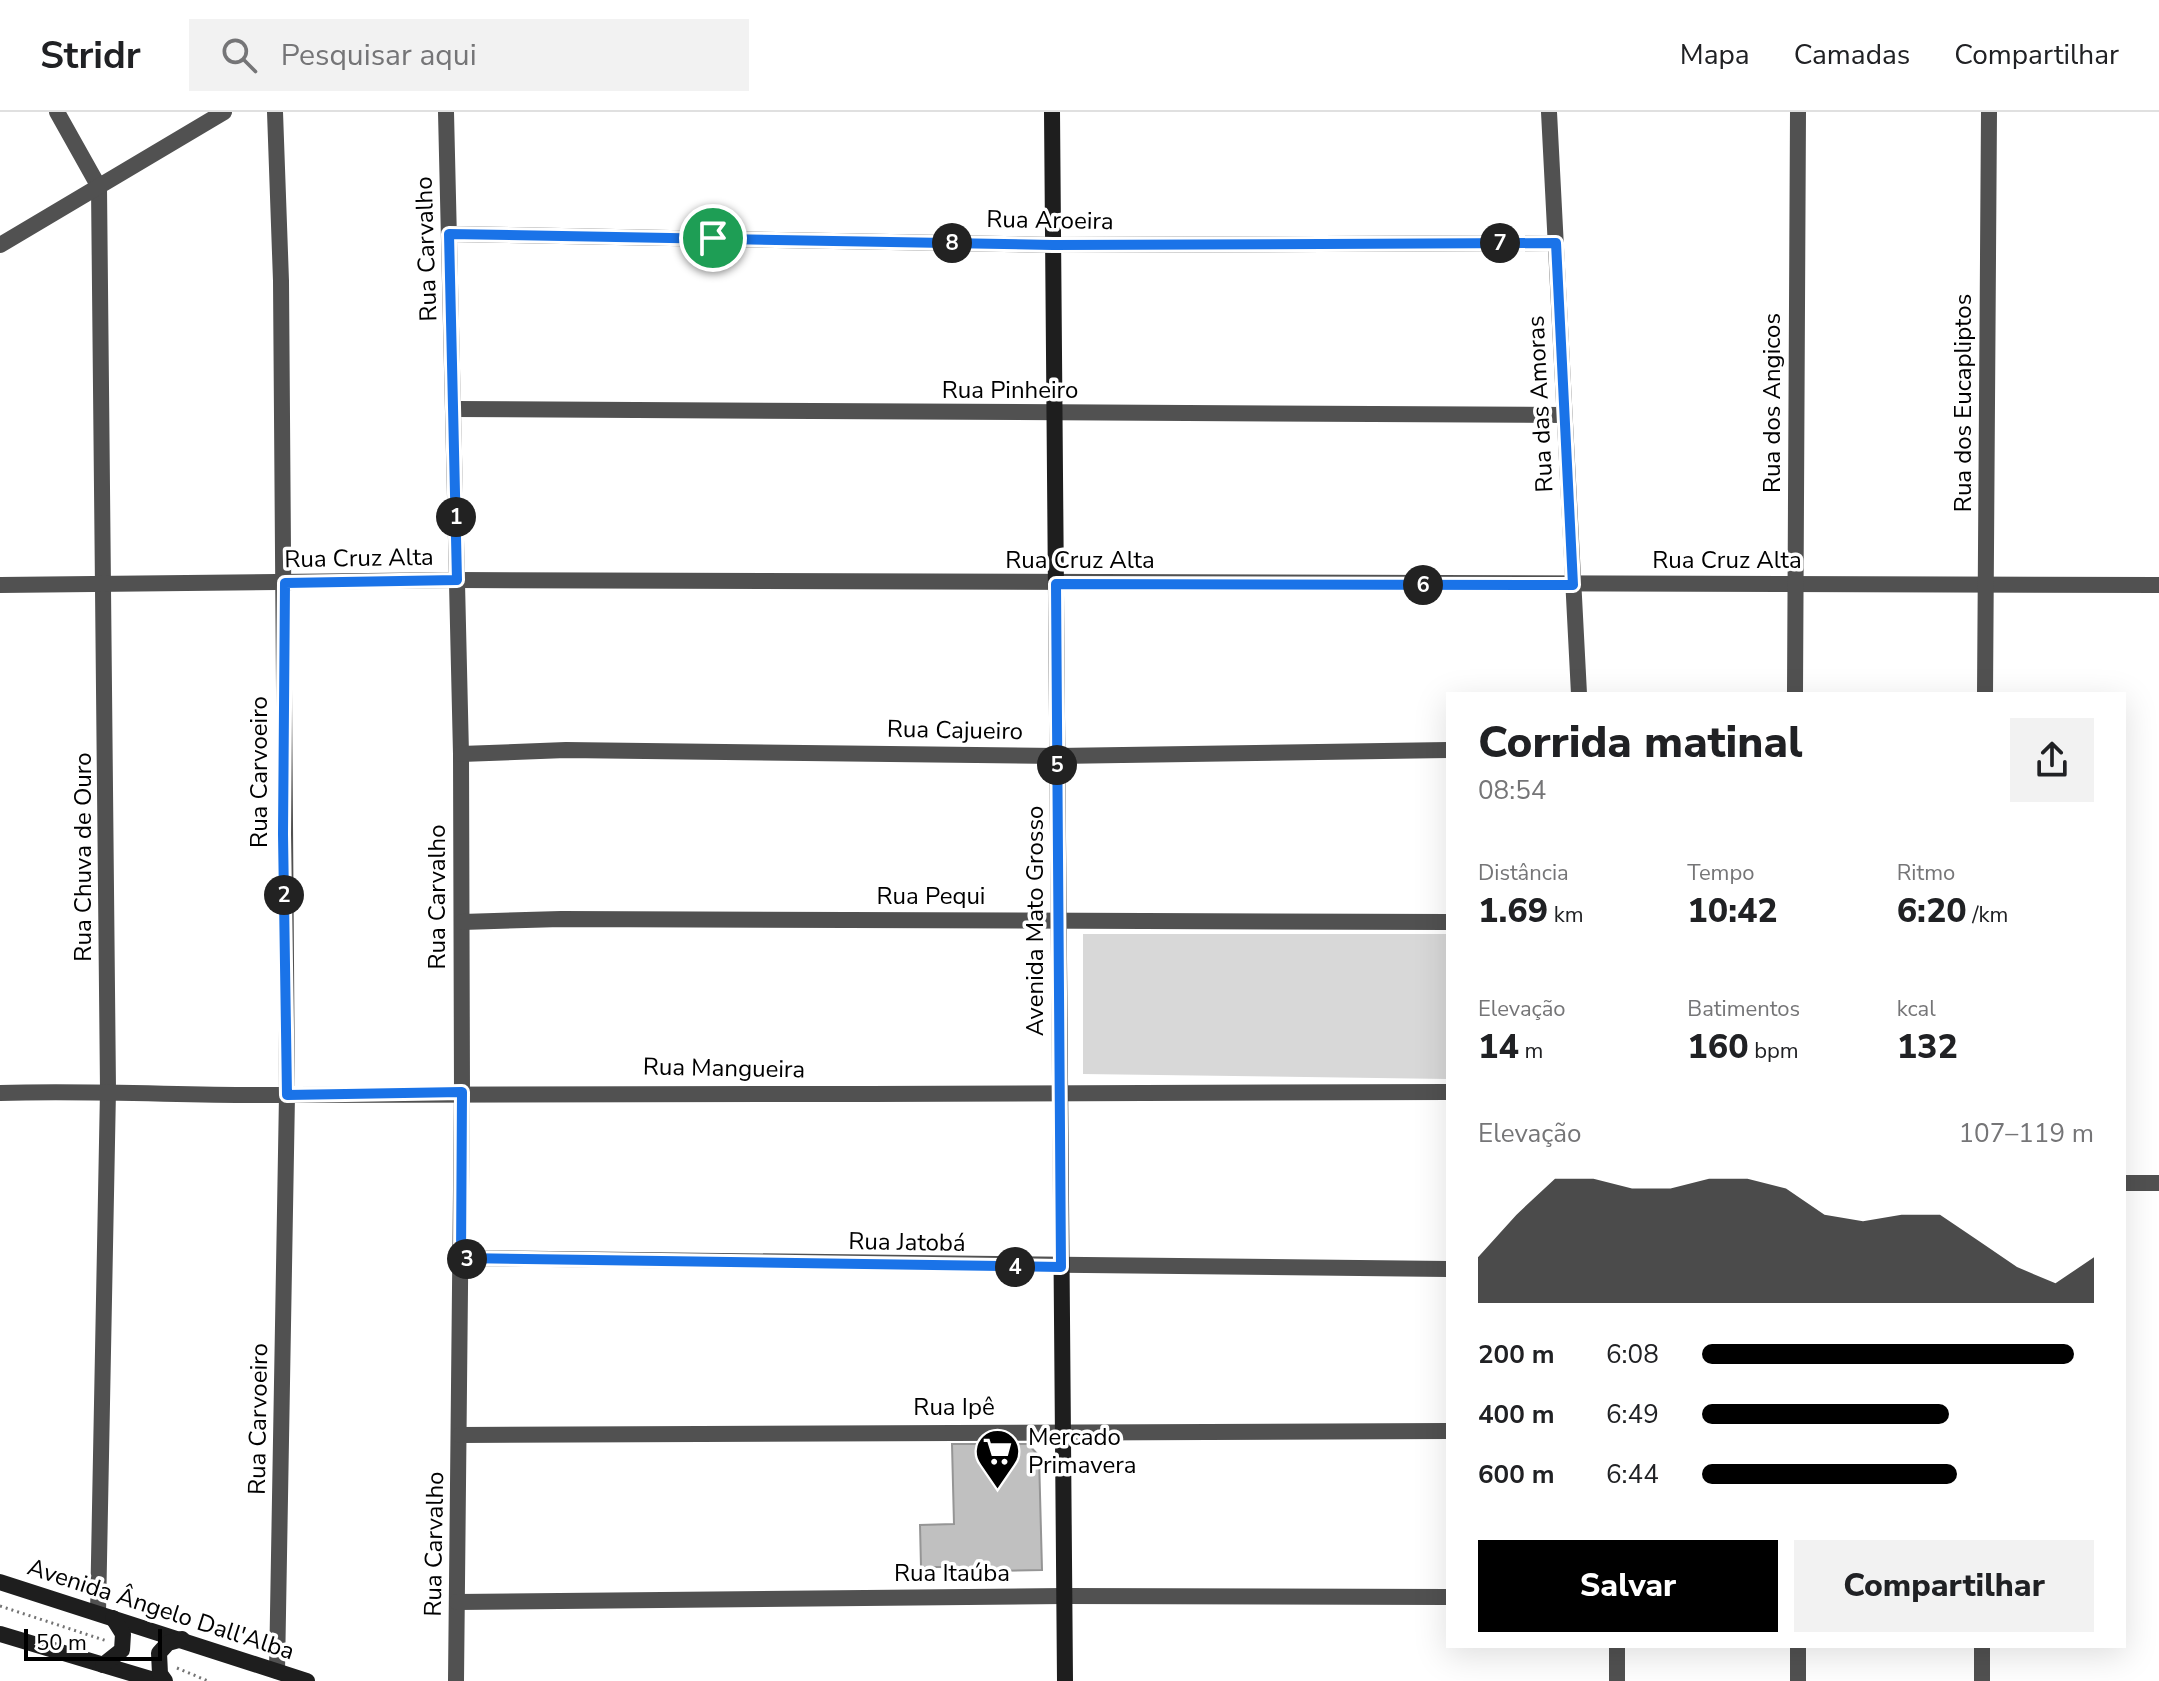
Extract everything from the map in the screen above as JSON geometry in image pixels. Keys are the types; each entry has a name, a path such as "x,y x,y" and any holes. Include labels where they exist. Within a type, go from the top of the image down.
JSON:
{"street":[{"name":"Rua Chuva de Ouro","path":"57,112 99,187 108,1090 105,1616"},
{"path":"0,245 224,112"},
{"name":"Rua Carvoeiro","path":"275,112 285,583 283,834 287,1095 277,1671"},
{"name":"Rua Carvalho","path":"446,112 461,754 462,1092 456,1681"},
{"name":"Avenida Mato Grosso","path":"1052,112 1065,1681"},
{"name":"Rua das Amoras","path":"1549,112 1579,692"},
{"name":"Rua dos Angicos","path":"1795,692 1798,112"},
{"name":"Rua dos Eucapliptos","path":"1985,692 1989,112"},
{"name":"Rua Aroeira","path":"449,234 1053,245 1556,243"},
{"name":"Rua Pinheiro","path":"455,409 1564,415"},
{"name":"Rua Cruz Alta","path":"0,585 457,580 2159,585"},
{"name":"Rua Cajueiro","path":"461,754 566,750 1057,756 1446,750"},
{"name":"Rua Pequi","path":"462,922 1446,922"},
{"name":"Rua Mangueira","path":"0,1093 108,1090 287,1095 462,1092 1060,1096 1446,1092"},
{"path":"2126,1183 2159,1183"},
{"name":"Rua Jatobá","path":"461,1258 1446,1269"},
{"name":"Rua Ipê","path":"460,1435 1446,1431"},
{"name":"Avenida Ângelo Dall'Alba","path":"0,1582 307,1681"},
{"name":"Rua Itaúba","path":"457,1602 1064,1596 1446,1597"},
{"path":"103,1665 122,1650 123,1634 105,1616"},
{"path":"0,1634 157,1681"},
{"path":"165,1681 160,1674 159,1653 168,1643 182,1639"},
{"path":"1617,1648 1617,1681"},
{"path":"1798,1648 1798,1681"},
{"path":"1982,1648 1982,1681"}],"shaded area":[{"path":"1083,934 1446,934 1446,1079 1083,1074"}],"building":[{"name":"Mercado Primavera","path":"952,1444 1028,1444 1039,1456 1042,1570 990,1571 991,1580 950,1581 949,1567 921,1567 920,1525 954,1524"}],"place":[{"name":"Mercado Primavera","path":"997,1490"}],"route":[{"path":"449,234 713,238 1053,245 1556,243 1573,585 1056,584 1061,1267 567,1262 461,1258 462,1092 287,1095 283,834 285,583 457,580 449,234"}]}
